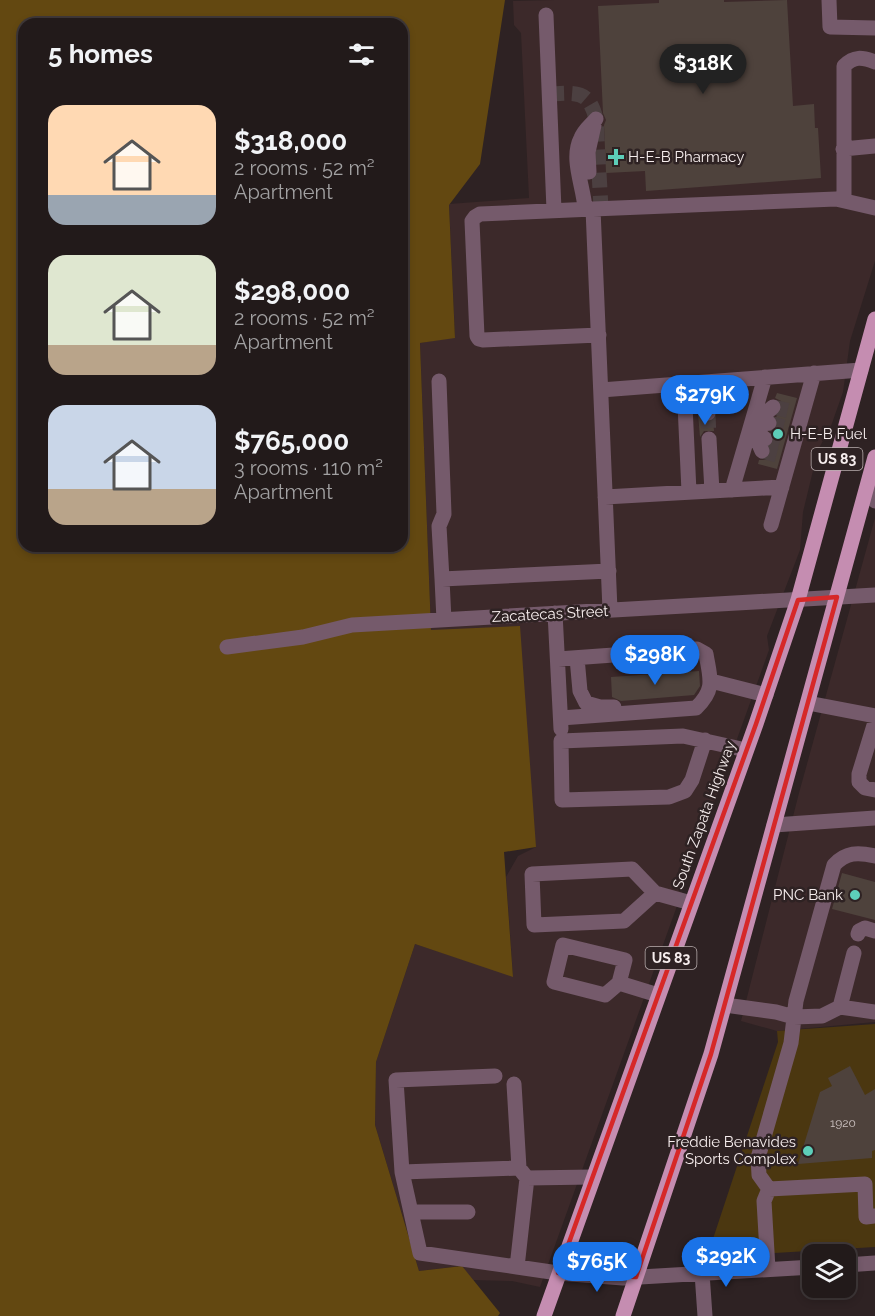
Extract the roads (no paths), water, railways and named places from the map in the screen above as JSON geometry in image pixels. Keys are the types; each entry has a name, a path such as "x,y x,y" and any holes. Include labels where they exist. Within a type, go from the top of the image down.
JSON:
{"main road":[{"name":"South Zapata Highway","path":"544,1316 798,600 875,319"},
{"name":"US 83","path":"623,1316 711,1054 837,597 872,495 875,457"}],"street":[{"path":"829,0 830,27 875,28"},
{"path":"546,15 554,210"},
{"path":"844,200 844,66 851,59 863,58 875,62"},
{"path":"596,119 588,152 599,335 610,610"},
{"path":"843,149 875,146"},
{"path":"599,335 479,339 477,336 472,221 474,216 554,210 825,199 844,200 875,208"},
{"path":"601,390 861,370"},
{"path":"789,442 814,373"},
{"path":"732,490 765,377"},
{"path":"439,381 444,513 439,526 444,620"},
{"path":"706,382 708,413"},
{"path":"684,383 689,492"},
{"path":"751,426 773,407"},
{"path":"771,525 782,487 795,412"},
{"path":"751,426 769,423"},
{"path":"751,426 763,445"},
{"path":"709,439 712,491"},
{"path":"605,497 782,487"},
{"path":"442,579 609,571"},
{"name":"Zacatecas Street","path":"227,647 303,638 352,626 875,595"},
{"path":"555,613 561,718 562,800 669,797 685,791 692,780 705,740"},
{"path":"558,659 697,649 706,654 711,681 709,693 696,708 561,718"},
{"path":"577,658 580,691 586,703 609,707 704,700"},
{"path":"711,681 766,695"},
{"path":"808,703 875,716"},
{"path":"875,722 859,774 859,782 865,788 875,790"},
{"path":"561,741 683,736 746,750"},
{"path":"774,825 875,818"},
{"path":"769,1189 759,1174 758,1158 791,1043 796,1001 834,865 850,853 875,856"},
{"path":"655,893 624,921 534,925 532,874 632,868 655,893 691,903"},
{"path":"858,934 865,928 875,931"},
{"path":"563,945 625,960 619,983 605,995 554,982 563,945"},
{"path":"840,1007 854,953"},
{"path":"619,983 658,995"},
{"path":"725,1005 776,1012 794,1017 822,1016 840,1007 875,1012"},
{"path":"495,1076 396,1080 402,1172 420,1253 558,1273 623,1278 802,1267"},
{"path":"514,1084 523,1173 517,1267"},
{"path":"402,1172 523,1173 593,1177"},
{"path":"769,1189 870,1184 866,1216 875,1216"},
{"path":"768,1269 764,1202 769,1189"},
{"path":"412,1212 468,1212"},
{"path":"856,1264 875,1263"},
{"path":"702,1272 705,1316"}],"tunnel":[{"path":"549,94 580,95 589,102 593,109 596,119 601,208"},
{"path":"773,407 795,412"},
{"path":"708,413 709,439"},
{"path":"769,423 791,429"},
{"path":"765,439 787,446"},
{"path":"762,451 784,457"}],"place":[{"name":"H-E-B Pharmacy","path":"616,157"},
{"name":"H-E-B Fuel","path":"778,434"},
{"name":"PNC Bank","path":"855,895"},
{"name":"Freddie Benavides Sports Complex","path":"808,1151"}]}
